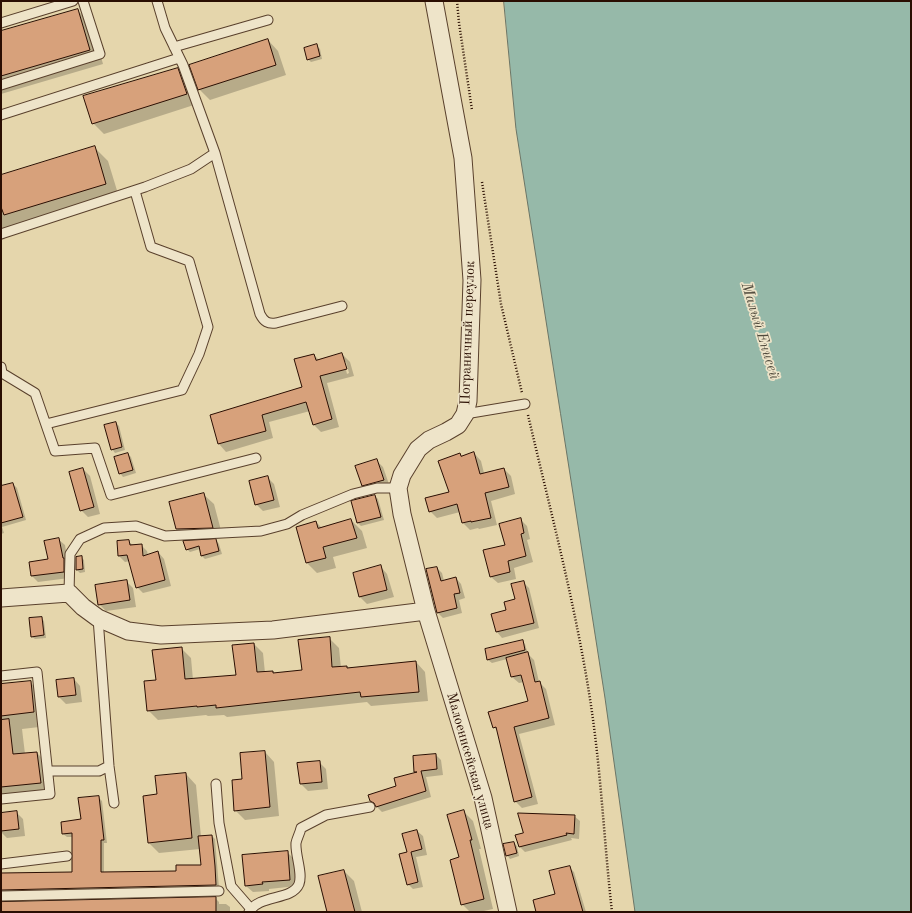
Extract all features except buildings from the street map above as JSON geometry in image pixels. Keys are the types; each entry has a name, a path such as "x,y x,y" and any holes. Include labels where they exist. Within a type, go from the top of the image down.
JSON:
{"street":[{"name":"Пограничный переулок","path":"426,611 402,514 398,488 402,475 418,449 429,440 458,425 465,414 468,401 472,280 463,158 434,1"},
{"path":"1,598 69,593 83,607 98,618 128,631 161,636 273,630 426,611"},
{"name":"Малоенисейская улица","path":"426,611 483,798 508,912"}],"lane":[{"path":"1,23 73,1"},
{"path":"1,84 100,54 83,1"},
{"path":"157,1 165,28 179,58 214,153 263,320 269,324 276,323 342,306"},
{"path":"174,47 268,20"},
{"path":"1,115 179,58"},
{"path":"1,234 135,191 191,169 214,153"},
{"path":"46,424 182,390 199,354 208,327 189,261 152,247 135,191"},
{"path":"1,367 2,373 35,393 55,451 95,448 111,495 256,458"},
{"path":"465,414 525,404"},
{"path":"69,593 70,554 80,539 104,528 136,526 165,536 261,531 287,524 302,515 353,494 377,488 398,488"},
{"path":"98,618 109,766 114,803"},
{"path":"1,676 37,672 50,794 1,799"},
{"path":"48,771 99,771 109,766"},
{"path":"216,784 219,823 231,886 250,910 263,900 290,892 297,887 300,879 296,843 301,828 326,815 370,807"},
{"path":"1,864 67,856"},
{"path":"1,896 219,891"}],"path":[{"path":"458,1 459,23 473,117"},
{"path":"482,180 501,304 566,573 582,648 598,762 612,912"}],"water":[{"name":"Малый Енисей","path":"504,1 911,1 911,912 635,912 605,698 516,129"}]}
